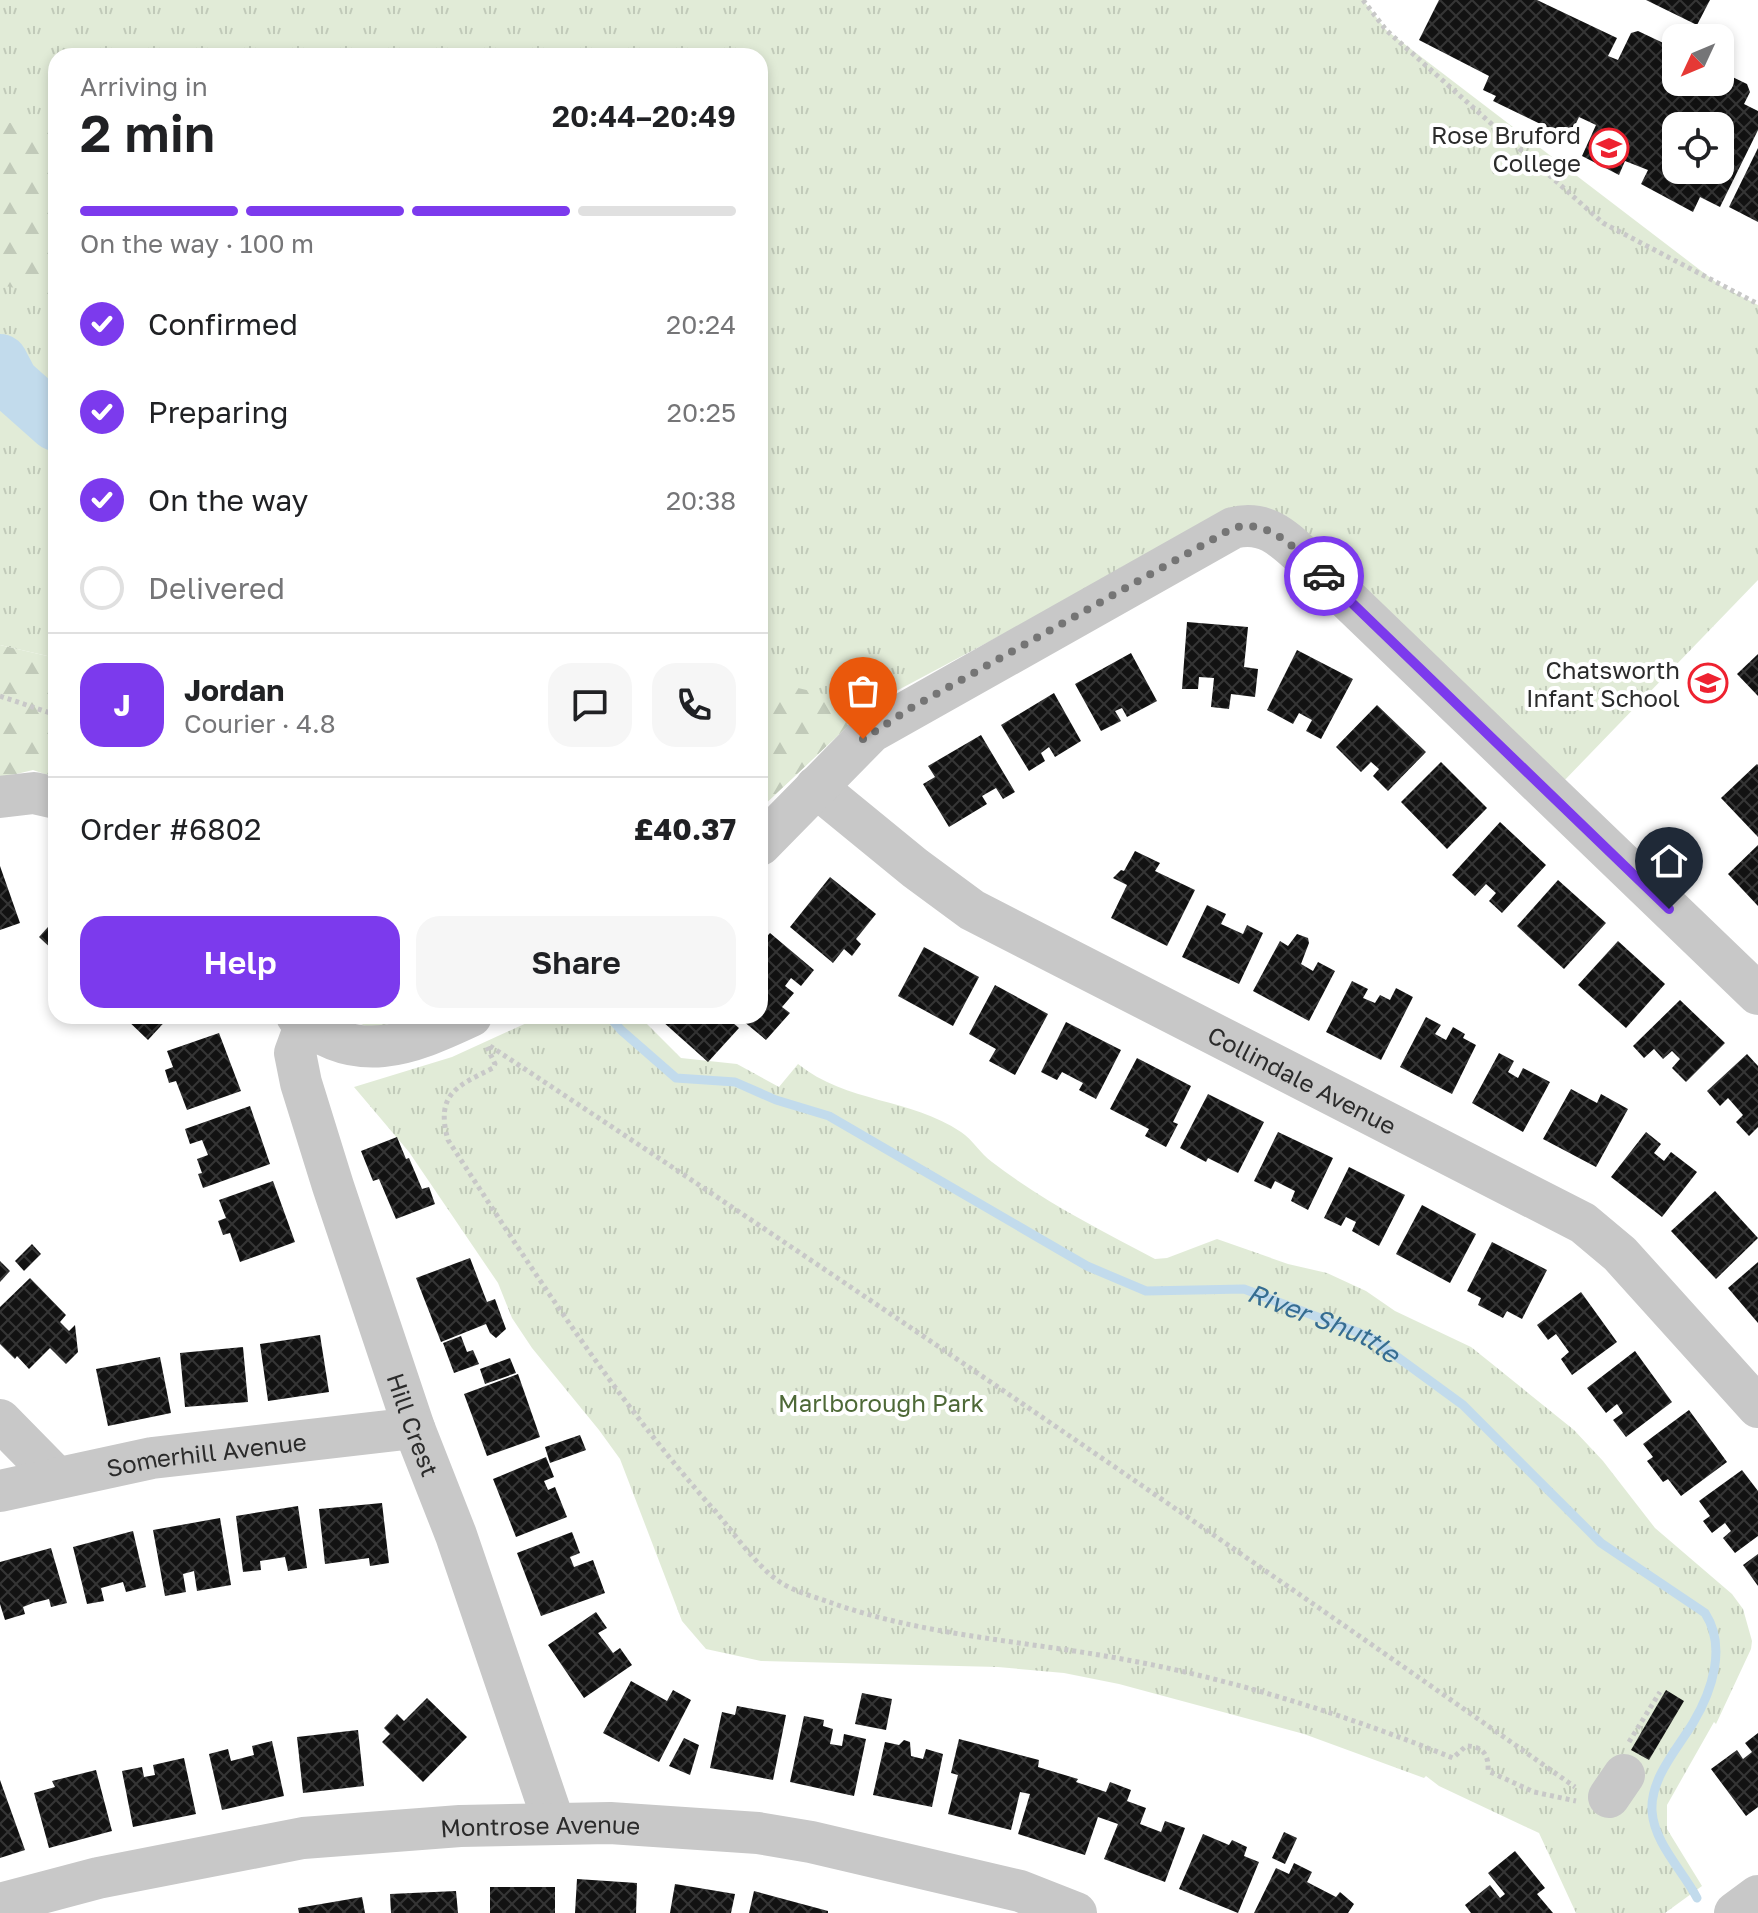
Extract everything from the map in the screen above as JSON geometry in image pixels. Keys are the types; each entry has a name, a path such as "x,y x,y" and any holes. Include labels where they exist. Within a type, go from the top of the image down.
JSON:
{"street":[{"path":"768,837 863,739 911,708 1233,528 1244,525 1266,528 1277,533 1372,621 1758,994"},
{"name":"Collindale Avenue","path":"816,787 972,910 1583,1223 1620,1254 1758,1407"},
{"path":"0,797 34,793 48,796"},
{"name":"Hill Crest","path":"301,1024 295,1053 301,1083 333,1186 414,1428 456,1535 554,1823"},
{"path":"308,1024 333,1040 368,1047 419,1038 452,1024"},
{"path":"0,1420 56,1477"},
{"name":"Somerhill Avenue","path":"0,1491 152,1458 414,1428"},
{"name":"Montrose Avenue","path":"0,1904 98,1878 303,1838 381,1830 610,1823 771,1835 811,1842 1020,1891 1076,1913"},
{"path":"1735,1913 1758,1896"}],"path":[{"path":"1363,0 1386,30 1603,223 1758,304"},
{"path":"0,696 48,712"},
{"path":"485,1043 715,1195 1393,1659 1609,1790 1569,1801 1534,1792 1488,1771 1489,1761 1485,1752 1476,1746 1466,1746 1453,1758 1390,1732 1208,1679 1126,1660 893,1621 835,1604 778,1581 669,1459 511,1239 448,1140 444,1109 449,1097 457,1086 493,1068 495,1064 485,1043"}],"green space":[{"path":"0,0 1363,0 1386,30 1721,286 1758,305 1758,580 1560,785 1233,512 870,705 768,801 768,48 48,48 48,656 0,645"},
{"path":"0,122 48,126 48,294 0,285"},
{"path":"0,645 48,656 48,775 33,770 0,778"},
{"path":"768,681 870,705 768,801"},
{"path":"361,1024 390,1024 370,1028"},
{"name":"Marlborough Park","path":"524,1024 647,1024 681,1058 737,1064 779,1087 798,1064 817,1077 857,1094 942,1121 965,1135 988,1158 1030,1189 1155,1259 1167,1258 1217,1239 1288,1264 1327,1273 1366,1291 1395,1311 1471,1347 1574,1430 1603,1461 1655,1528 1732,1594 1743,1609 1752,1641 1751,1649 1716,1724 1714,1722 1667,1805 1667,1829 1702,1886 1665,1913 1576,1913 1539,1833 1439,1786 1426,1776 1424,1778 1304,1734 1119,1684 1064,1673 998,1667 761,1661 706,1649 682,1621 620,1459 532,1348 512,1318 498,1283 409,1152 354,1087 452,1057"}],"building":[{"path":"1439,0 1537,0 1617,38 1608,56 1618,60 1631,33 1638,31 1662,42 1662,96 1734,96 1734,78 1747,84 1750,92 1744,104 1758,111 1758,130 1734,179 1734,112 1662,112 1662,184 1731,184 1720,207 1700,197 1693,212 1641,184 1648,170 1625,161 1619,175 1582,156 1596,125 1579,117 1569,138 1493,101 1496,96 1483,90 1489,76 1419,40"},
{"path":"1646,0 1710,0 1695,24"},
{"path":"1758,148 1758,222 1729,207"},
{"path":"1187,622 1248,627 1244,667 1258,669 1255,697 1231,694 1229,709 1211,707 1214,678 1199,677 1198,689 1182,689"},
{"path":"1297,650 1353,679 1321,739 1306,731 1312,720 1299,713 1293,724 1267,710"},
{"path":"1131,653 1157,701 1127,717 1122,708 1115,711 1121,721 1101,731 1075,684"},
{"name":"Chatsworth Infant School","path":"1758,654 1758,696 1737,674"},
{"path":"1054,693 1081,741 1055,757 1049,747 1041,753 1045,761 1029,771 1001,725"},
{"path":"1377,705 1426,752 1388,791 1373,776 1379,769 1371,762 1361,772 1336,747"},
{"path":"981,735 1015,792 1003,799 996,788 982,796 987,804 949,827 923,784 935,777 928,766"},
{"path":"1441,762 1487,808 1447,849 1401,802"},
{"path":"1758,765 1758,837 1721,798"},
{"path":"1500,822 1546,865 1502,913 1489,901 1496,893 1486,884 1475,896 1452,875"},
{"path":"1758,845 1758,906 1728,874"},
{"path":"1135,851 1160,863 1155,871 1195,890 1167,946 1111,918 1127,885 1113,878 1121,870 1124,871"},
{"path":"0,866 20,923 0,930"},
{"path":"830,877 876,914 856,939 861,944 852,956 844,949 833,963 790,927"},
{"path":"1558,880 1606,923 1564,969 1517,926"},
{"path":"1207,905 1226,914 1221,924 1243,934 1247,925 1263,933 1239,984 1182,957"},
{"path":"48,927 48,945 39,937"},
{"path":"770,933 814,970 801,986 791,978 785,986 794,993 782,1007 790,1013 766,1040 747,1024 768,1024"},
{"path":"1297,934 1308,938 1309,943 1301,964 1313,971 1318,962 1335,971 1309,1021 1253,991 1280,941 1288,946"},
{"path":"1618,941 1665,984 1626,1028 1578,985"},
{"path":"924,947 979,977 953,1026 898,996"},
{"path":"1352,981 1368,989 1363,998 1375,1003 1380,995 1390,1000 1396,988 1413,997 1381,1060 1326,1032"},
{"path":"995,985 1048,1014 1015,1075 989,1061 996,1049 969,1034"},
{"path":"1680,1000 1725,1043 1686,1082 1672,1068 1680,1059 1672,1051 1663,1059 1654,1049 1644,1058 1633,1046"},
{"path":"1426,1017 1441,1025 1435,1034 1446,1040 1453,1027 1465,1034 1463,1038 1476,1045 1452,1094 1400,1067"},
{"path":"1066,1022 1121,1050 1096,1099 1079,1090 1083,1083 1062,1072 1057,1080 1041,1072"},
{"path":"131,1024 163,1024 148,1040"},
{"path":"665,1024 734,1024 739,1028 708,1062"},
{"path":"219,1033 241,1091 187,1110 176,1081 169,1083 165,1070 173,1067 167,1051"},
{"path":"1499,1053 1514,1061 1508,1072 1518,1078 1523,1068 1550,1082 1523,1132 1472,1103"},
{"path":"1747,1054 1758,1066 1758,1127 1749,1136 1736,1122 1743,1115 1728,1098 1720,1106 1707,1091"},
{"path":"1137,1058 1191,1086 1173,1122 1178,1124 1166,1147 1145,1136 1149,1129 1110,1109"},
{"path":"1571,1089 1597,1103 1601,1094 1628,1109 1596,1167 1543,1139"},
{"path":"1208,1094 1264,1122 1238,1173 1208,1158 1206,1162 1180,1148"},
{"path":"250,1106 270,1164 203,1188 197,1159 208,1155 202,1140 190,1144 185,1129"},
{"path":"1278,1132 1333,1158 1308,1210 1291,1201 1295,1191 1275,1181 1271,1189 1254,1181"},
{"path":"1646,1132 1661,1144 1654,1153 1664,1161 1671,1152 1697,1172 1662,1217 1611,1177"},
{"path":"397,1137 422,1189 429,1187 435,1204 396,1219 379,1179 373,1181 361,1151"},
{"path":"1349,1167 1405,1195 1379,1246 1352,1231 1356,1222 1346,1217 1341,1226 1324,1218"},
{"path":"273,1181 295,1242 240,1262 230,1233 223,1235 218,1221 226,1218 219,1200"},
{"path":"1715,1191 1758,1238 1716,1279 1671,1231"},
{"path":"1422,1205 1476,1234 1450,1283 1396,1254"},
{"path":"1492,1242 1547,1270 1522,1319 1507,1311 1503,1318 1478,1305 1481,1298 1467,1291"},
{"path":"32,1244 41,1254 24,1271 15,1261"},
{"path":"470,1258 487,1302 495,1299 506,1329 496,1338 486,1324 441,1342 416,1278"},
{"path":"0,1261 10,1271 0,1282"},
{"path":"1758,1262 1758,1323 1728,1288"},
{"path":"30,1278 66,1315 60,1322 69,1331 75,1325 78,1352 66,1364 50,1348 29,1369 0,1344 0,1307"},
{"path":"1581,1292 1617,1342 1572,1375 1561,1359 1569,1352 1556,1334 1548,1340 1537,1325"},
{"path":"320,1335 329,1392 268,1401 260,1344"},
{"path":"461,1336 467,1352 473,1350 479,1364 454,1373 443,1343"},
{"path":"243,1347 248,1402 185,1407 180,1353"},
{"path":"1635,1351 1672,1402 1626,1437 1613,1420 1623,1413 1617,1404 1606,1413 1587,1388"},
{"path":"160,1357 171,1413 108,1426 96,1369"},
{"path":"510,1358 516,1373 485,1384 480,1369"},
{"path":"518,1374 540,1437 487,1456 464,1394"},
{"path":"1689,1410 1727,1462 1681,1496 1668,1479 1663,1482 1647,1461 1653,1457 1643,1444"},
{"path":"580,1435 586,1450 550,1463 545,1447"},
{"path":"546,1457 554,1477 544,1481 548,1490 555,1487 567,1517 516,1537 493,1479"},
{"path":"1742,1470 1758,1491 1758,1536 1735,1553 1723,1538 1731,1531 1725,1523 1712,1533 1703,1521 1710,1516 1699,1501"},
{"path":"382,1503 389,1563 370,1566 369,1558 325,1564 319,1509"},
{"path":"298,1506 307,1568 288,1571 285,1557 260,1561 261,1570 243,1572 236,1516"},
{"path":"220,1518 231,1585 197,1591 194,1571 183,1574 186,1592 165,1596 153,1530"},
{"path":"133,1531 146,1587 126,1592 123,1582 101,1588 104,1601 87,1604 73,1547"},
{"path":"572,1532 580,1553 570,1557 574,1567 593,1560 605,1593 541,1616 517,1553"},
{"path":"51,1548 67,1603 51,1607 49,1599 33,1603 23,1607 25,1614 5,1620 0,1604 0,1562"},
{"path":"1758,1554 1758,1586 1743,1565"},
{"path":"596,1612 607,1628 598,1633 613,1653 620,1648 632,1665 584,1698 548,1645"},
{"path":"631,1681 667,1701 673,1690 691,1700 659,1762 603,1733"},
{"path":"1666,1690 1684,1701 1649,1760 1631,1750"},
{"path":"862,1693 892,1699 886,1730 855,1724"},
{"path":"427,1698 467,1737 423,1782 382,1742 390,1734 384,1728 397,1714 404,1721"},
{"path":"737,1706 786,1715 773,1780 710,1768 722,1712 735,1715"},
{"path":"804,1716 824,1720 823,1726 833,1729 830,1744 842,1746 844,1734 866,1739 854,1796 790,1782"},
{"path":"358,1730 364,1786 303,1793 297,1737"},
{"path":"1758,1733 1758,1807 1746,1816 1711,1769 1737,1750 1743,1759 1752,1752 1745,1743"},
{"path":"684,1738 699,1745 690,1775 669,1766"},
{"path":"959,1739 1039,1760 1038,1767 1078,1779 1076,1782 1106,1792 1110,1782 1131,1790 1127,1801 1146,1808 1140,1824 1161,1832 1165,1821 1185,1828 1165,1882 1104,1859 1118,1824 1098,1817 1085,1855 1018,1834 1030,1794 1020,1792 1011,1830 948,1814 958,1775 951,1773"},
{"path":"904,1740 910,1742 911,1756 923,1759 926,1749 943,1754 932,1807 873,1795 885,1742 899,1745"},
{"path":"272,1741 284,1796 222,1810 209,1754 228,1749 231,1761 254,1755 252,1746"},
{"path":"184,1758 196,1814 133,1827 122,1771 142,1767 144,1777 155,1775 153,1765"},
{"path":"96,1770 112,1831 49,1848 34,1793 55,1787 52,1781"},
{"path":"0,1780 25,1850 0,1858"},
{"path":"1284,1832 1297,1838 1285,1864 1272,1858"},
{"path":"1203,1834 1229,1845 1232,1840 1247,1847 1244,1856 1259,1862 1238,1913 1179,1889"},
{"path":"1515,1851 1545,1888 1537,1894 1553,1913 1471,1913 1465,1905 1490,1885 1500,1898 1505,1894 1488,1873"},
{"path":"1294,1863 1312,1872 1307,1882 1336,1897 1340,1892 1354,1904 1348,1913 1254,1913 1276,1868 1289,1874"},
{"path":"577,1879 637,1883 636,1913 575,1913"},
{"path":"675,1884 735,1894 731,1913 670,1913"},
{"path":"490,1887 555,1887 555,1913 490,1913"},
{"path":"456,1891 458,1913 391,1913 390,1894"},
{"path":"754,1891 828,1911 828,1913 749,1913"},
{"path":"362,1897 365,1913 299,1913 298,1908"}],"waterway":[{"name":"River Shuttle","path":"0,362 11,383 48,416"},
{"name":"River Shuttle","path":"616,1024 676,1078 735,1082 776,1100 829,1116 1087,1266 1146,1291 1244,1289 1370,1337 1463,1405 1601,1543 1705,1613 1712,1626 1716,1654 1711,1683 1693,1723 1660,1776 1655,1787 1652,1811 1658,1834 1697,1898"}],"way so far":[{"path":"863,739 911,708 1233,528 1244,525 1277,533 1324,576"}],"place":[{"name":"Rose Bruford College","path":"1609,148"},
{"name":"Chatsworth Infant School","path":"1708,683"}],"route":[{"path":"1324,576 1669,909"}]}
